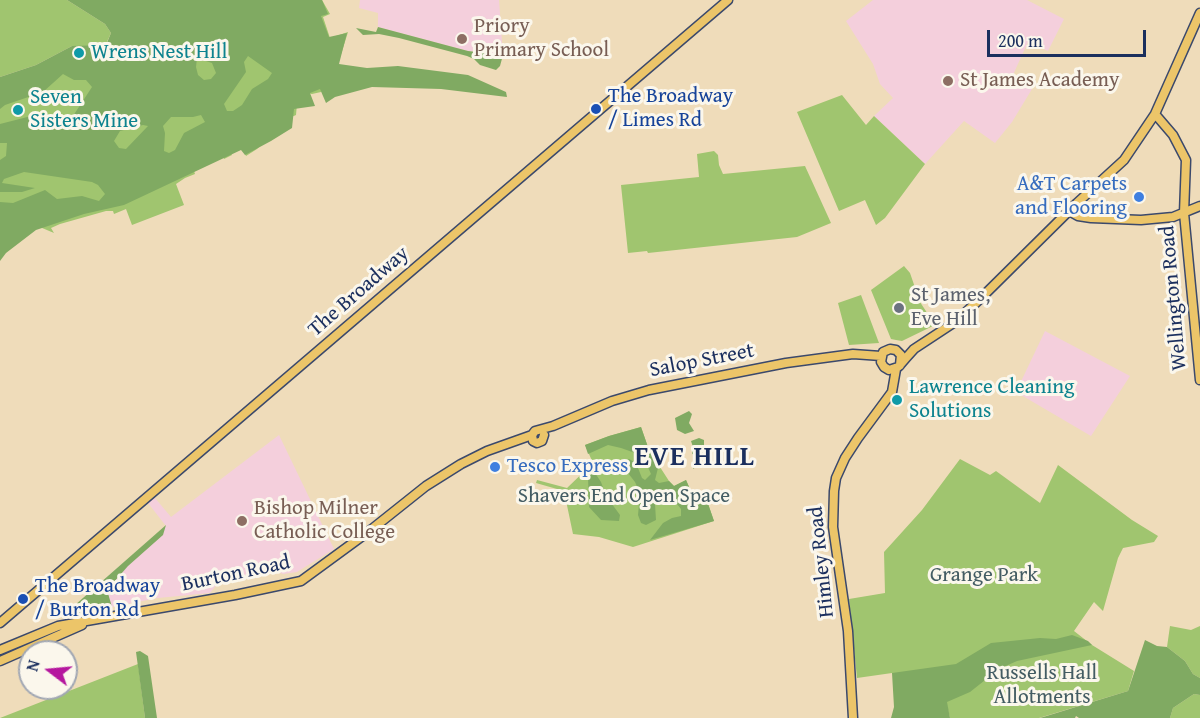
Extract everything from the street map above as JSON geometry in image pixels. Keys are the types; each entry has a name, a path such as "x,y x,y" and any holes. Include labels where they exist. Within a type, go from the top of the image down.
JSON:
{"main road":[{"name":"The Broadway","path":"0,625 728,0"},
{"path":"895,368 914,349 955,322 1069,210 1124,160 1155,114 1200,13"},
{"name":"Wellington Road","path":"1155,114 1173,135 1186,160 1184,213 1200,380"},
{"path":"1069,210 1078,216 1091,218 1141,220 1169,218 1200,206"},
{"path":"895,368 884,367 881,359 883,352 890,349 899,352 914,349"},
{"path":"895,368 902,359 899,352"},
{"name":"Salop Street","path":"529,437 535,431 542,432 612,400 649,390 786,363 863,354 881,359"},
{"name":"Himley Road","path":"853,718 848,632 833,527 834,491 836,478 845,458 888,399 894,385 895,368"},
{"name":"Burton Road","path":"0,652 58,626 301,581 426,486 487,451 529,437"},
{"name":"Burton Road","path":"49,640 96,618"},
{"path":"0,652 18,646"},
{"name":"Burton Road","path":"0,661 18,654"}],"shaded area":[{"name":"Priory Primary School","path":"360,0 499,0 503,55 468,51 378,27 378,13 359,8"},
{"name":"St James Academy","path":"873,0 1027,0 1064,19 1048,51 1028,42 1012,77 1032,89 1012,122 995,143 964,121 925,164 874,116 893,98 880,84 873,64 846,21"},
{"path":"1045,331 1130,376 1091,436 1016,392"},
{"name":"Bishop Milner Catholic College","path":"279,435 334,549 297,572 283,574 275,571 222,578 210,593 158,598 75,614 75,605 166,526 148,503 155,498 171,517"}],"green space":[{"path":"0,0 67,0 105,24 111,33 105,46 72,46 36,65 0,77"},
{"path":"67,0 322,0 328,14 321,16 329,37 347,33 339,64 367,68 398,66 468,75 506,92 507,97 441,89 372,87 335,97 326,103 320,89 310,93 315,106 294,109 292,128 245,155 241,150 124,205 84,214 36,230 6,253 0,261 0,202 13,203 45,190 57,199 82,196 99,201 105,194 98,185 92,182 24,172 4,179 2,183 35,188 22,192 0,192 0,160 6,156 7,143 0,143 0,124 39,114 37,122 46,126 73,116 92,87 86,80 74,80 63,74 43,92 5,105 0,109 0,77 36,65 72,46 106,45 111,33 105,24","holes":["248,56 272,73 268,79 252,89 242,105 233,111 227,111 224,104 246,72 244,62","197,58 212,63 216,73 211,79 204,80 198,75","201,115 205,122 184,133 175,150 169,153 164,151 163,126 171,117","143,125 148,126 126,149 119,148 114,141 120,131"]},
{"path":"322,0 330,14 323,17 330,38 348,32 338,64 327,86 321,92 312,94 298,92 296,115 285,120 257,149 246,156 243,149 231,153 232,155 224,159 223,156 194,171 195,174 176,184 184,205 132,225 126,209 114,214 113,211 106,211 60,224 51,228 54,233 35,225 0,233 0,90 69,62"},
{"path":"378,27 468,51 503,55 500,66 496,70 480,65 467,56 399,38 379,34 363,35 356,28 376,32"},
{"path":"842,95 866,125 874,116 925,164 885,218 876,225 865,200 839,211 797,112"},
{"path":"714,151 718,155 723,174 805,166 831,223 797,237 648,253 647,251 628,253 621,185 699,177 697,154"},
{"path":"904,266 910,273 920,302 935,325 902,341 891,339 871,290"},
{"path":"861,295 879,343 849,345 838,303"},
{"path":"689,411 692,414 689,423 694,431 685,434 677,430 675,418"},
{"name":"Shavers End Open Space","path":"641,427 649,450 669,481 674,486 686,480 693,496 698,501 706,498 714,521 633,547 599,537 573,534 564,491 536,483 537,480 567,488 593,463 585,445"},
{"path":"641,427 649,450 659,464 655,480 659,483 669,481 674,486 686,480 693,496 698,501 706,498 714,521 650,540 663,523 681,516 681,509 677,504 668,503 649,489 655,504 656,520 646,525 641,523 638,515 640,493 624,462 629,459 636,463 645,480 651,474 646,463 638,454 608,445 588,454 585,445"},
{"path":"699,438 704,440 704,454 699,465 693,469 697,455 692,454 691,441"},
{"name":"Grange Park","path":"960,459 990,475 996,471 1040,503 1058,465 1132,520 1158,536 1154,542 1123,548 1103,611 1094,602 1074,631 1134,671 1128,691 1039,718 950,718 946,702 892,673 857,678 849,599 885,593 884,552 922,510"},
{"path":"595,473 606,496 620,515 619,521 601,520 589,507 588,476"},
{"path":"166,525 163,535 128,566 107,590 112,607 75,614 75,605"},
{"path":"1170,626 1191,630 1200,626 1200,678 1193,674 1185,661 1167,647"},
{"path":"1072,635 1092,645 1017,661 999,669 970,692 947,702 950,718 891,718 894,707 892,673 956,664 991,643 1040,638 1056,639"},
{"path":"1145,640 1157,646 1167,647 1185,661 1193,674 1200,678 1200,695 1194,694 1173,708 1170,718 1079,718 1076,716 1075,718 1040,718 1128,691"},
{"path":"140,651 148,656 157,718 145,718 136,652"},
{"path":"138,664 145,718 0,718 46,700 78,700 78,687"},
{"path":"1194,694 1200,695 1200,718 1170,718 1173,708"}],"place":[{"name":"Priory Primary School","path":"462,39"},
{"name":"Wrens Nest Hill","path":"79,53"},
{"name":"St James Academy","path":"948,81"},
{"name":"The Broadway / Limes Rd","path":"596,109"},
{"name":"Seven Sisters Mine","path":"18,110"},
{"name":"A&T Carpets and Flooring","path":"1139,197"},
{"name":"St James, Eve Hill","path":"899,308"},
{"name":"Lawrence Cleaning Solutions","path":"897,400"},
{"name":"Tesco Express","path":"495,467"},
{"name":"Bishop Milner Catholic College","path":"242,521"},
{"name":"The Broadway / Burton Rd","path":"23,599"}],"district":[{"name":"EVE HILL","path":"695,458"}],"park label":[{"name":"Russells Hall Allotments","path":"1042,686"}]}
